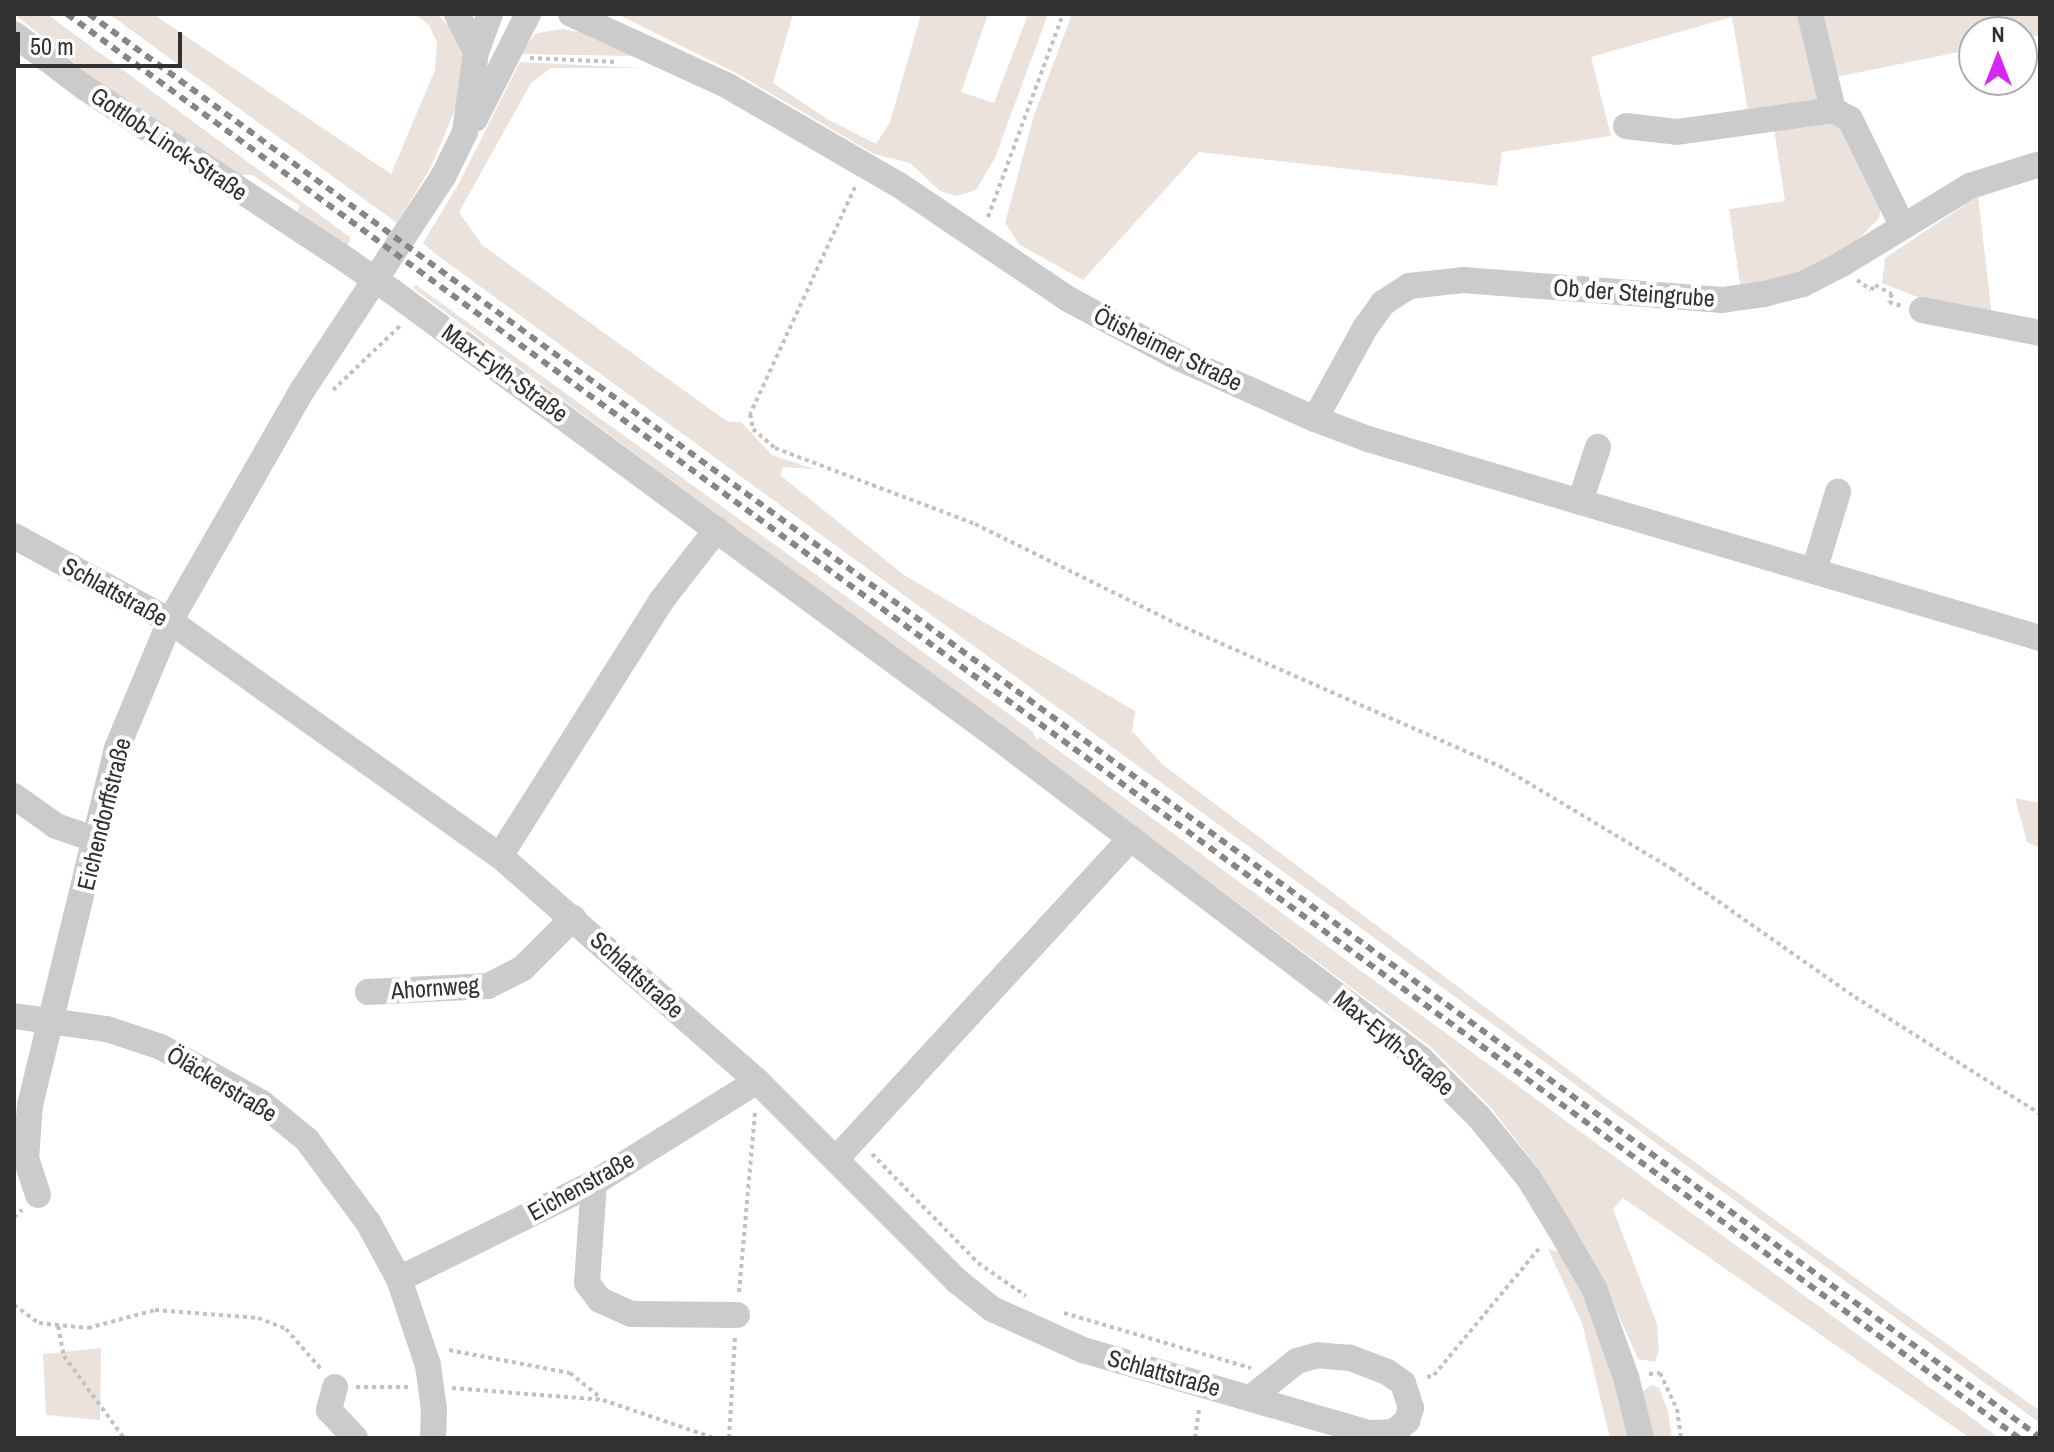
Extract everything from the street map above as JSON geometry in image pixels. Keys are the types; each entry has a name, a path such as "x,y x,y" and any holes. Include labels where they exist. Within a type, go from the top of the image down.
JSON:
{"street":[{"path":"457,14 476,52"},
{"path":"465,132 476,52 490,14"},
{"path":"465,132 485,107 528,14"},
{"name":"Ötisheimer Straße","path":"571,14 643,43 865,167 980,238 1068,299 1179,358 1315,419 1368,439 2040,638"},
{"path":"1810,14 1833,110"},
{"name":"Gottlob-Linck-Straße","path":"14,34 288,222"},
{"path":"1626,126 1677,132 1833,110 1850,119 1903,227"},
{"name":"Eichendorffstraße","path":"38,1195 26,1159 30,1105 117,748 170,621 303,389 417,222 465,132"},
{"name":"Ob der Steingrube","path":"1315,419 1365,328 1383,303 1409,286 1463,280 1722,300 1803,284 1970,186 2040,164"},
{"name":"Max-Eyth-Straße","path":"288,222 418,309 717,529 1421,1059 1479,1117 1528,1177 1594,1288 1626,1377 1641,1438"},
{"path":"1915,309 2040,333"},
{"path":"1580,502 1598,447"},
{"path":"1814,571 1838,492"},
{"path":"500,856 661,601 717,529"},
{"name":"Schlattstraße","path":"14,536 170,621 500,856 757,1081 992,1309 1039,1334 1369,1433 1393,1432 1407,1421 1411,1408 1403,1383 1350,1358 1318,1355 1276,1376 1252,1397"},
{"path":"14,796 56,826 97,840"},
{"path":"836,1159 1131,838"},
{"name":"Ahornweg","path":"368,992 488,986 523,968 573,918"},
{"name":"Öläckerstraße","path":"14,1016 52,1018 161,1047 262,1103 307,1140 353,1198 399,1279 438,1399 433,1438"},
{"name":"Eichenstraße","path":"399,1279 594,1183 757,1081"},
{"path":"594,1183 587,1283 600,1300 631,1314 737,1315"},
{"path":"335,1387 329,1410 355,1438"}],"path":[{"path":"980,238 1063,14"},
{"path":"508,57 634,63 643,43"},
{"path":"865,167 750,414 753,429 775,448 975,524 1177,624 1505,769 1659,861 1855,997 2040,1114"},
{"path":"1859,282 1892,294 1889,302 1915,309"},
{"path":"330,393 418,309"},
{"path":"729,1438 754,1127"},
{"path":"856,1138 978,1263 1038,1302"},
{"path":"1403,1383 1434,1375 1558,1226"},
{"path":"14,1305 39,1323 88,1328 155,1310 258,1318 286,1329 306,1347 335,1387 403,1386"},
{"path":"1050,1307 1276,1376"},
{"path":"58,1326 64,1356 124,1438"},
{"path":"426,1355 570,1373 603,1400"},
{"path":"1626,1377 1660,1373 1677,1409 1681,1438"},
{"path":"1195,1438 1202,1384"},
{"path":"438,1399 603,1400 714,1438"}],"shaded area":[{"path":"14,14 47,14 351,238 347,246 297,212 300,206 252,175 235,175 91,76"},
{"path":"109,14 153,14 391,174 435,70 437,43 429,25 415,14 437,14 452,29 464,60 458,103 430,169 397,223"},
{"path":"617,14 793,14 773,83 829,120 876,144 890,122 921,14 988,14 961,92 994,103 1028,14 1048,14 995,158 976,190 957,196 940,191 910,163 874,154 736,73"},
{"path":"1072,14 2040,14 2038,35 2038,16 1958,16 1958,52 1821,80 1816,101 1748,111 1732,17 1591,57 1611,136 1502,152 1497,186 1199,152 1083,280 1020,245 1005,223 1034,115"},
{"path":"562,29 579,32 633,56 517,54 537,33"},
{"path":"520,62 642,68 551,68 531,83 459,212 482,245 728,422 741,422 772,455 814,469 783,467 780,475 904,575 1135,711 1132,731 1162,764 1603,1096 2040,1411 2040,1423 423,243 458,185"},
{"path":"1773,122 1835,122 1849,132 1882,200 1879,218 1842,256 1819,269 1741,290 1729,209 1785,201"},
{"path":"1978,196 1992,316 1925,300 1882,283 1885,258"},
{"path":"416,285 1032,731 1037,740 1040,737 1148,815 1999,1438 1970,1438 1623,1198 1613,1209 1657,1324 1659,1350 1655,1362 1638,1359 1604,1282 1540,1171 1492,1109 1431,1047 413,288"},
{"path":"2015,798 2040,803 2040,848 2027,842"},
{"path":"1548,1249 1563,1253 1585,1296 1617,1380 1630,1438 1610,1438 1582,1323"},
{"path":"101,1348 100,1420 46,1415 43,1354"},
{"path":"1652,1385 1659,1388 1668,1411 1672,1438 1653,1438 1642,1392"}],"railway":[{"path":"67,14 2019,1438"},
{"path":"89,14 2040,1437"}]}
